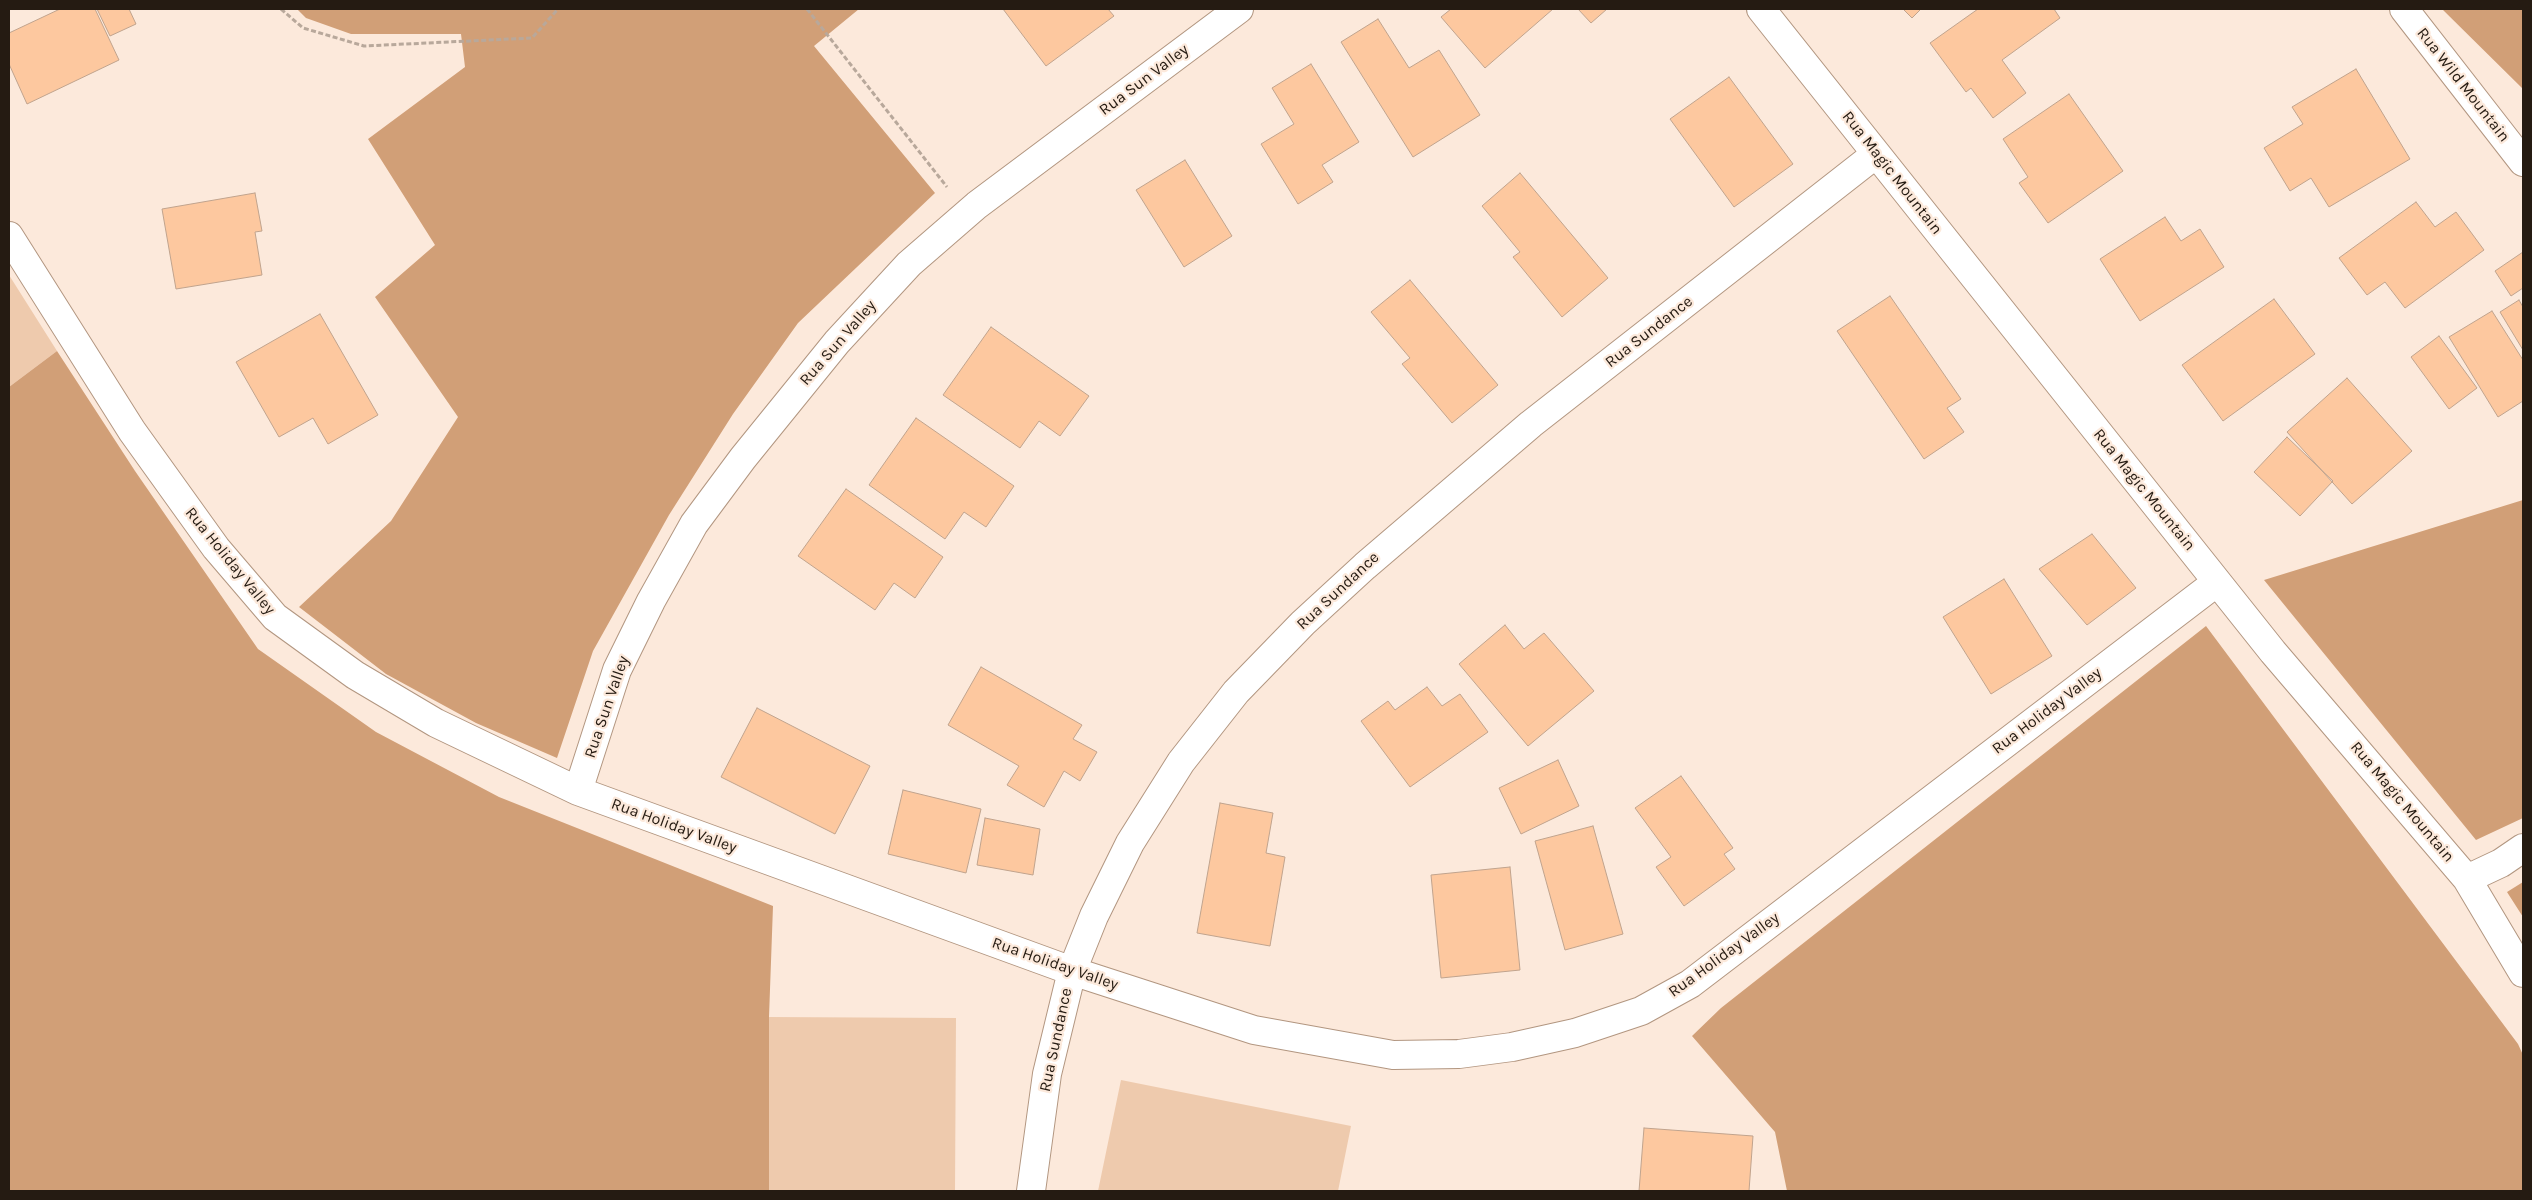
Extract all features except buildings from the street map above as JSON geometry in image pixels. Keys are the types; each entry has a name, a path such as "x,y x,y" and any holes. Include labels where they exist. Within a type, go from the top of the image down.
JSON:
{"street":[{"name":"Rua Sun Valley","path":"578,791 617,670 651,601 694,524 743,458 837,342 909,264 968,213 1239,9"},
{"name":"Rua Magic Mountain","path":"1761,9 2273,652 2467,879 2523,973"},
{"name":"Rua Wild Mountain","path":"2404,9 2523,162"},
{"name":"Rua Sundance","path":"1031,1191 1047,1074 1072,971 1094,916 1130,843 1181,762 1236,692 1303,623 1365,566 1531,424 1876,154"},
{"name":"Rua Holiday Valley","path":"9,236 132,431 216,548 275,617 355,675 436,723 578,791 1072,971 1254,1030 1393,1055 1459,1054 1512,1047 1575,1033 1641,1011 1690,984 2217,582"},
{"path":"2467,879 2501,863 2523,848"}],"path":[{"path":"281,9 303,28 364,46 532,38 558,9"},
{"path":"807,9 968,213"}],"shaded area":[{"path":"297,9 859,9 814,46 935,193 798,323 733,414 669,515 593,651 557,758 476,723 386,674 299,607 391,521 458,417 375,297 435,245 368,139 465,67 461,34 351,34 306,18"},
{"path":"2442,9 2523,9 2523,89"},
{"path":"9,275 57,351 9,387"},
{"path":"57,351 135,471 258,649 376,732 499,797 773,906 769,1017 769,1191 9,1191 9,387"},
{"path":"2523,500 2523,818 2476,840 2264,580"},
{"path":"2206,626 2518,1044 2523,1055 2523,1191 1787,1191 1775,1132 1692,1036 1721,1008"},
{"path":"2523,882 2523,917 2507,892"},
{"path":"769,1017 956,1018 955,1191 769,1191"},
{"path":"1121,1080 1351,1126 1338,1191 1098,1191"}]}
